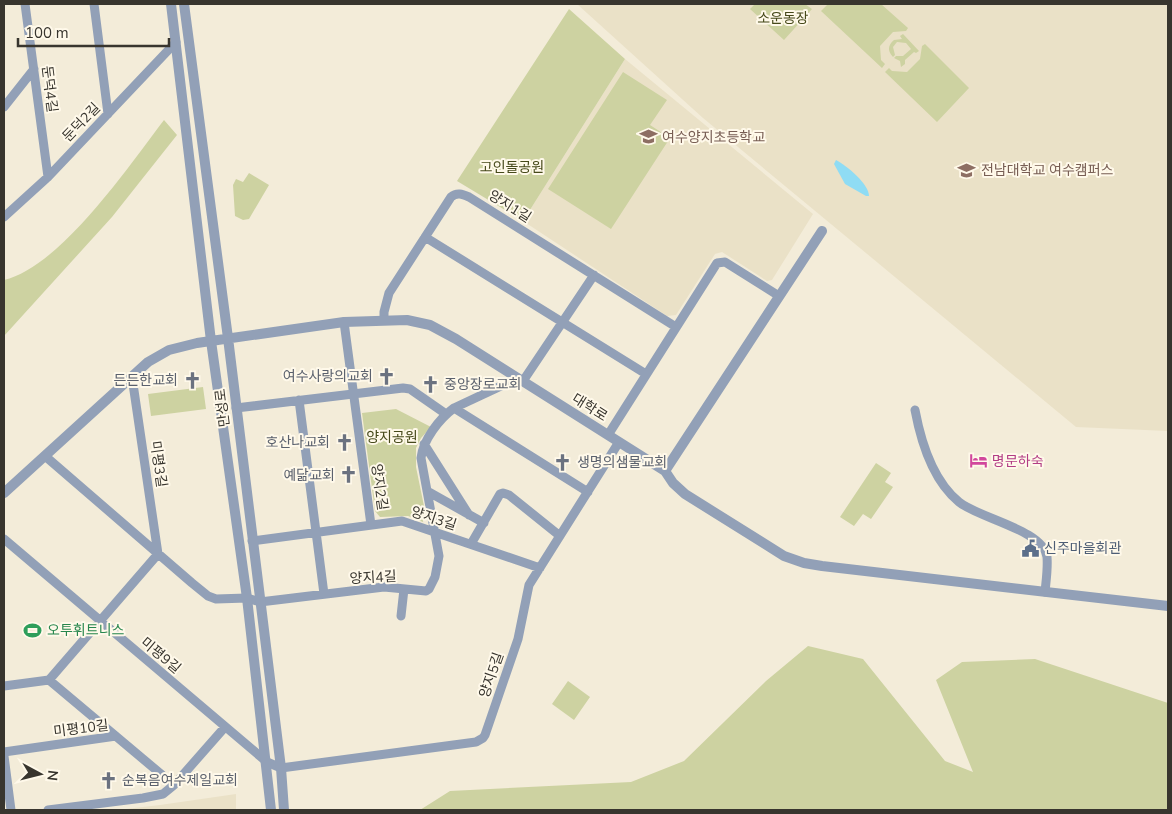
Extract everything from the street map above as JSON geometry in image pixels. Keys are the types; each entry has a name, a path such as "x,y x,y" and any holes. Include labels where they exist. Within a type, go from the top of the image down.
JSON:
{"street":[{"name":"둔덕4길","path":"25,4 48,177"},
{"path":"94,4 108,114"},
{"name":"만성로","path":"171,4 211,341 247,598 271,810"},
{"path":"185,9 191,4"},
{"name":"만성로","path":"185,9 228,338 281,768 284,810"},
{"name":"둔덕2길","path":"4,217 48,177 176,42"},
{"path":"4,107 34,70"},
{"name":"양지1길","path":"384,320 389,293 451,197 459,194 469,197 676,327"},
{"path":"665,471 822,231"},
{"path":"425,237 646,374"},
{"path":"608,435 719,262 725,262 779,296"},
{"path":"435,532 421,458 424,444 446,414 454,408 520,380 594,275"},
{"name":"대학로","path":"228,338 344,322 407,320 430,325 665,471 670,480 685,494 794,561 822,566 1168,606"},
{"name":"양지2길","path":"344,322 371,525"},
{"path":"4,493 148,362 169,350 228,338"},
{"name":"미평3길","path":"132,377 158,554"},
{"path":"236,408 394,388 407,388 446,414"},
{"path":"299,400 324,594"},
{"path":"454,408 588,492"},
{"path":"914,410 923,447 934,468 953,496 967,507 1030,537 1043,547 1047,557 1044,592"},
{"name":"양지5길","path":"281,768 476,742 483,738 518,640 528,588 619,442"},
{"path":"424,444 469,515"},
{"path":"45,456 202,592 214,599 247,598 260,602"},
{"path":"427,492 484,523"},
{"path":"471,544 500,494 504,493 560,536"},
{"name":"양지3길","path":"252,541 402,521 540,568"},
{"name":"양지4길","path":"260,602 384,587 424,591 429,588 436,573 439,556 435,532"},
{"name":"미평9길","path":"4,539 267,762 281,768"},
{"path":"4,686 49,680 158,554"},
{"path":"401,616 404,589"},
{"path":"49,680 116,736"},
{"path":"48,810 158,795 166,792 225,727"},
{"name":"미평10길","path":"4,752 116,736 174,785"},
{"path":"4,756 11,810"}],"shaded area":[{"name":"전남대학교 여수캠퍼스","path":"577,4 1168,4 1168,431 1076,427 703,118"},
{"name":"여수양지초등학교","path":"625,59 813,214 772,280 767,281 722,252 715,254 676,315 667,316 523,221"},
{"path":"236,794 236,810 117,810 160,805"}],"green space":[{"name":"소운동장","path":"755,4 805,4 812,9 784,40 750,9"},
{"path":"828,4 881,4 908,28 906,31 893,32 880,46 881,60 885,64 882,68 821,11"},
{"name":"고인돌공원","path":"569,9 625,59 523,221 457,181"},
{"path":"903,34 919,51 914,52 905,60 905,64 901,67 900,61 894,58 896,56 903,56 911,49 906,43 897,42 893,47 895,55 893,57 889,48 894,40 902,39 900,36"},
{"path":"925,44 969,88 937,122 885,72 889,68 892,71 907,72 920,59 922,46"},
{"path":"623,72 667,100 650,125 670,138 611,229 548,189"},
{"path":"164,120 177,135 112,217 4,336 4,280 26,271 48,256 70,236 113,187"},
{"path":"249,173 269,185 249,219 243,220 235,216 233,185 236,179 243,182"},
{"path":"203,387 206,409 151,416 148,394"},
{"name":"양지공원","path":"396,409 431,427 421,438 416,448 416,467 425,511 423,522 408,516 380,517 375,511 362,413"},
{"path":"876,463 891,473 885,482 893,487 871,519 863,514 854,526 840,517"},
{"path":"808,646 863,659 945,761 973,772 936,680 962,662 1035,659 1168,703 1168,810 420,810 450,791 631,782 684,761 766,681"},
{"path":"568,681 590,697 574,720 552,704"}],"water":[{"path":"836,160 846,166 861,181 869,196 845,184 834,164"}],"place":[{"name":"여수양지초등학교","path":"648,137"},
{"name":"전남대학교 여수캠퍼스","path":"967,170"},
{"name":"여수사랑의교회","path":"387,376"},
{"name":"든든한교회","path":"192,380"},
{"name":"중앙장로교회","path":"430,384"},
{"name":"호산나교회","path":"344,442"},
{"name":"명문하숙","path":"978,461"},
{"name":"생명의샘물교회","path":"563,462"},
{"name":"예닮교회","path":"349,475"},
{"name":"신주마을회관","path":"1030,548"},
{"name":"오투휘트니스","path":"33,630"},
{"name":"순복음여수제일교회","path":"108,780"}]}
